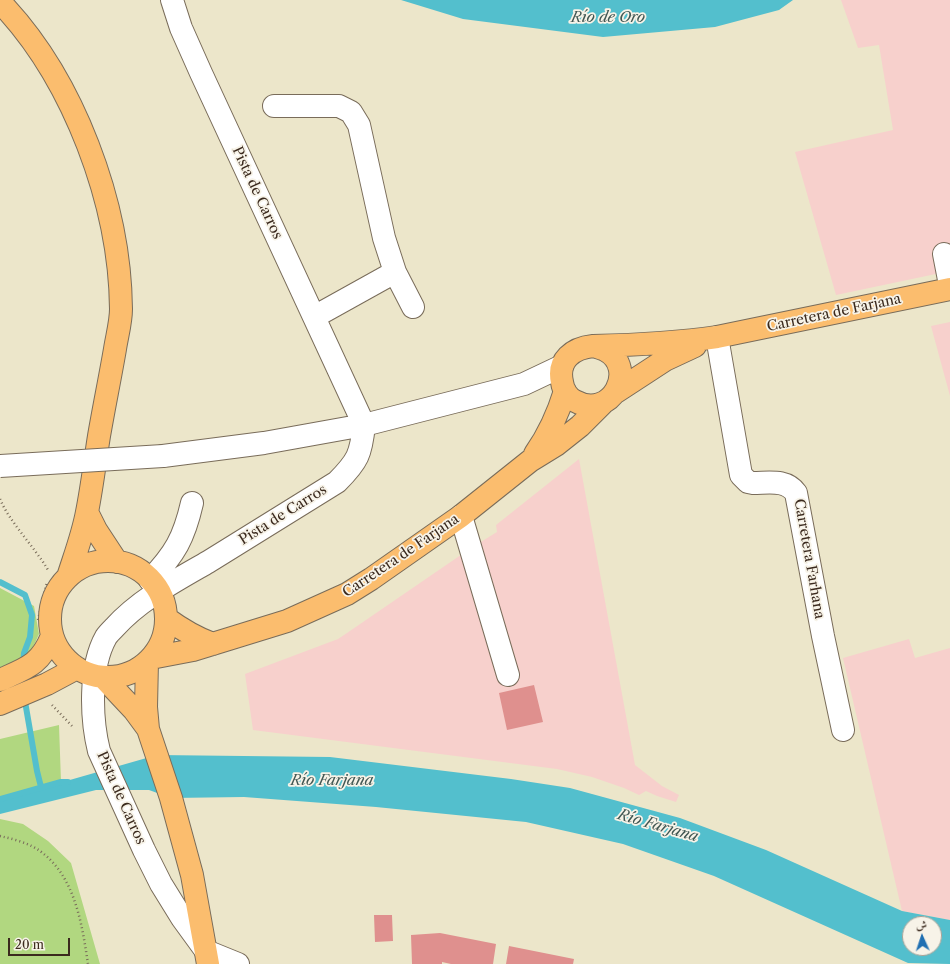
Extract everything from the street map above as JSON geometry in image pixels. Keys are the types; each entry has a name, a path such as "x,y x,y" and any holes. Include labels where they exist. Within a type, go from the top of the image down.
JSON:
{"main road":[{"path":"0,2 26,32 56,79 77,120 93,159 115,238 121,311 87,512 78,548 55,576"},
{"name":"Carretera de Farjana","path":"593,346 686,342 950,289"},
{"name":"Carretera de Farjana","path":"149,660 213,644 287,621 347,594 461,516 530,461 556,445 580,426 609,398 665,360 717,337"},
{"path":"593,346 605,349 614,357 620,368 620,380 609,398 592,406 581,404 572,400 563,381 567,357 574,351 583,347 593,346"},
{"name":"Carretera de Farjana","path":"530,461 545,440 557,416 563,381"},
{"path":"87,512 96,530 117,562"},
{"path":"0,704 57,679 92,674 118,676 126,674 149,660 159,646 164,633 166,618 164,604 154,586 140,572 117,562 100,562 55,576"},
{"path":"0,680 30,666 40,658 47,648 45,630 50,623 50,610 60,586 55,576"},
{"path":"166,618 180,629 196,638 213,644"},
{"path":"45,630 66,660 92,674 134,710 148,729"},
{"path":"149,660 146,699 148,729 171,798 192,875 207,958"}],"street":[{"name":"Pista de Carros","path":"172,0 181,28 201,73 364,425 362,447 356,460 337,482 154,586 106,637 92,674 95,736 101,756 161,884 207,958"},
{"path":"274,106 339,106 351,112 359,125 384,238 395,272 413,307"},
{"path":"944,254 950,285"},
{"path":"314,317 395,272"},
{"name":"Carretera Farhana","path":"717,337 741,475 748,482 785,484 792,488 796,493 823,636 843,730"},
{"path":"0,466 163,456 264,443 364,425 524,384 563,381"},
{"path":"154,586 165,564 178,545 187,525 192,503"},
{"path":"461,516 508,675"},
{"path":"207,958 238,964"}],"path":[{"path":"0,499 12,519 55,576 45,630"},
{"path":"32,690 69,723"},
{"path":"0,836 22,842 39,850 54,862 62,873 70,888 77,910 84,936 88,964"}],"shaded area":[{"path":"841,0 950,0 950,271 836,295 795,152 893,130 879,45 858,48"},
{"path":"950,322 950,396 931,326"},
{"path":"579,459 635,765 662,786 679,795 676,802 646,791 639,795 592,777 557,769 253,730 245,674 338,639 471,548 497,532 496,525"},
{"path":"909,639 915,658 950,648 950,920 942,918 942,916 929,916 902,911 843,658"}],"green space":[{"path":"0,588 34,606 39,634 25,665 0,675"},
{"path":"59,725 61,782 0,799 0,739"},
{"path":"0,819 23,824 48,841 71,863 100,964 0,964"}],"water":[{"name":"Río de Oro","path":"401,0 793,0 779,10 715,27 603,37 463,19"},
{"name":"Río Farjana","path":"157,755 330,757 511,779 570,788 680,818 766,850 902,911 929,916 902,916 902,956 942,956 942,918 950,920 950,964 908,963 714,876 623,844 526,822 376,807 244,797 171,798 149,790 96,790 0,814 0,800"}],"building":[{"path":"534,685 543,722 507,730 499,693"},
{"path":"374,915 392,915 393,941 375,942"},
{"path":"440,933 496,944 493,964 451,964 442,962 442,964 412,964 411,935"},
{"path":"509,946 574,959 573,964 506,964"}],"waterway":[{"path":"0,582 25,595 32,615 30,637 24,653 23,665"},
{"path":"23,674 22,684 41,787"},
{"name":"Río Farjana","path":"0,799 61,782 68,782"}]}
